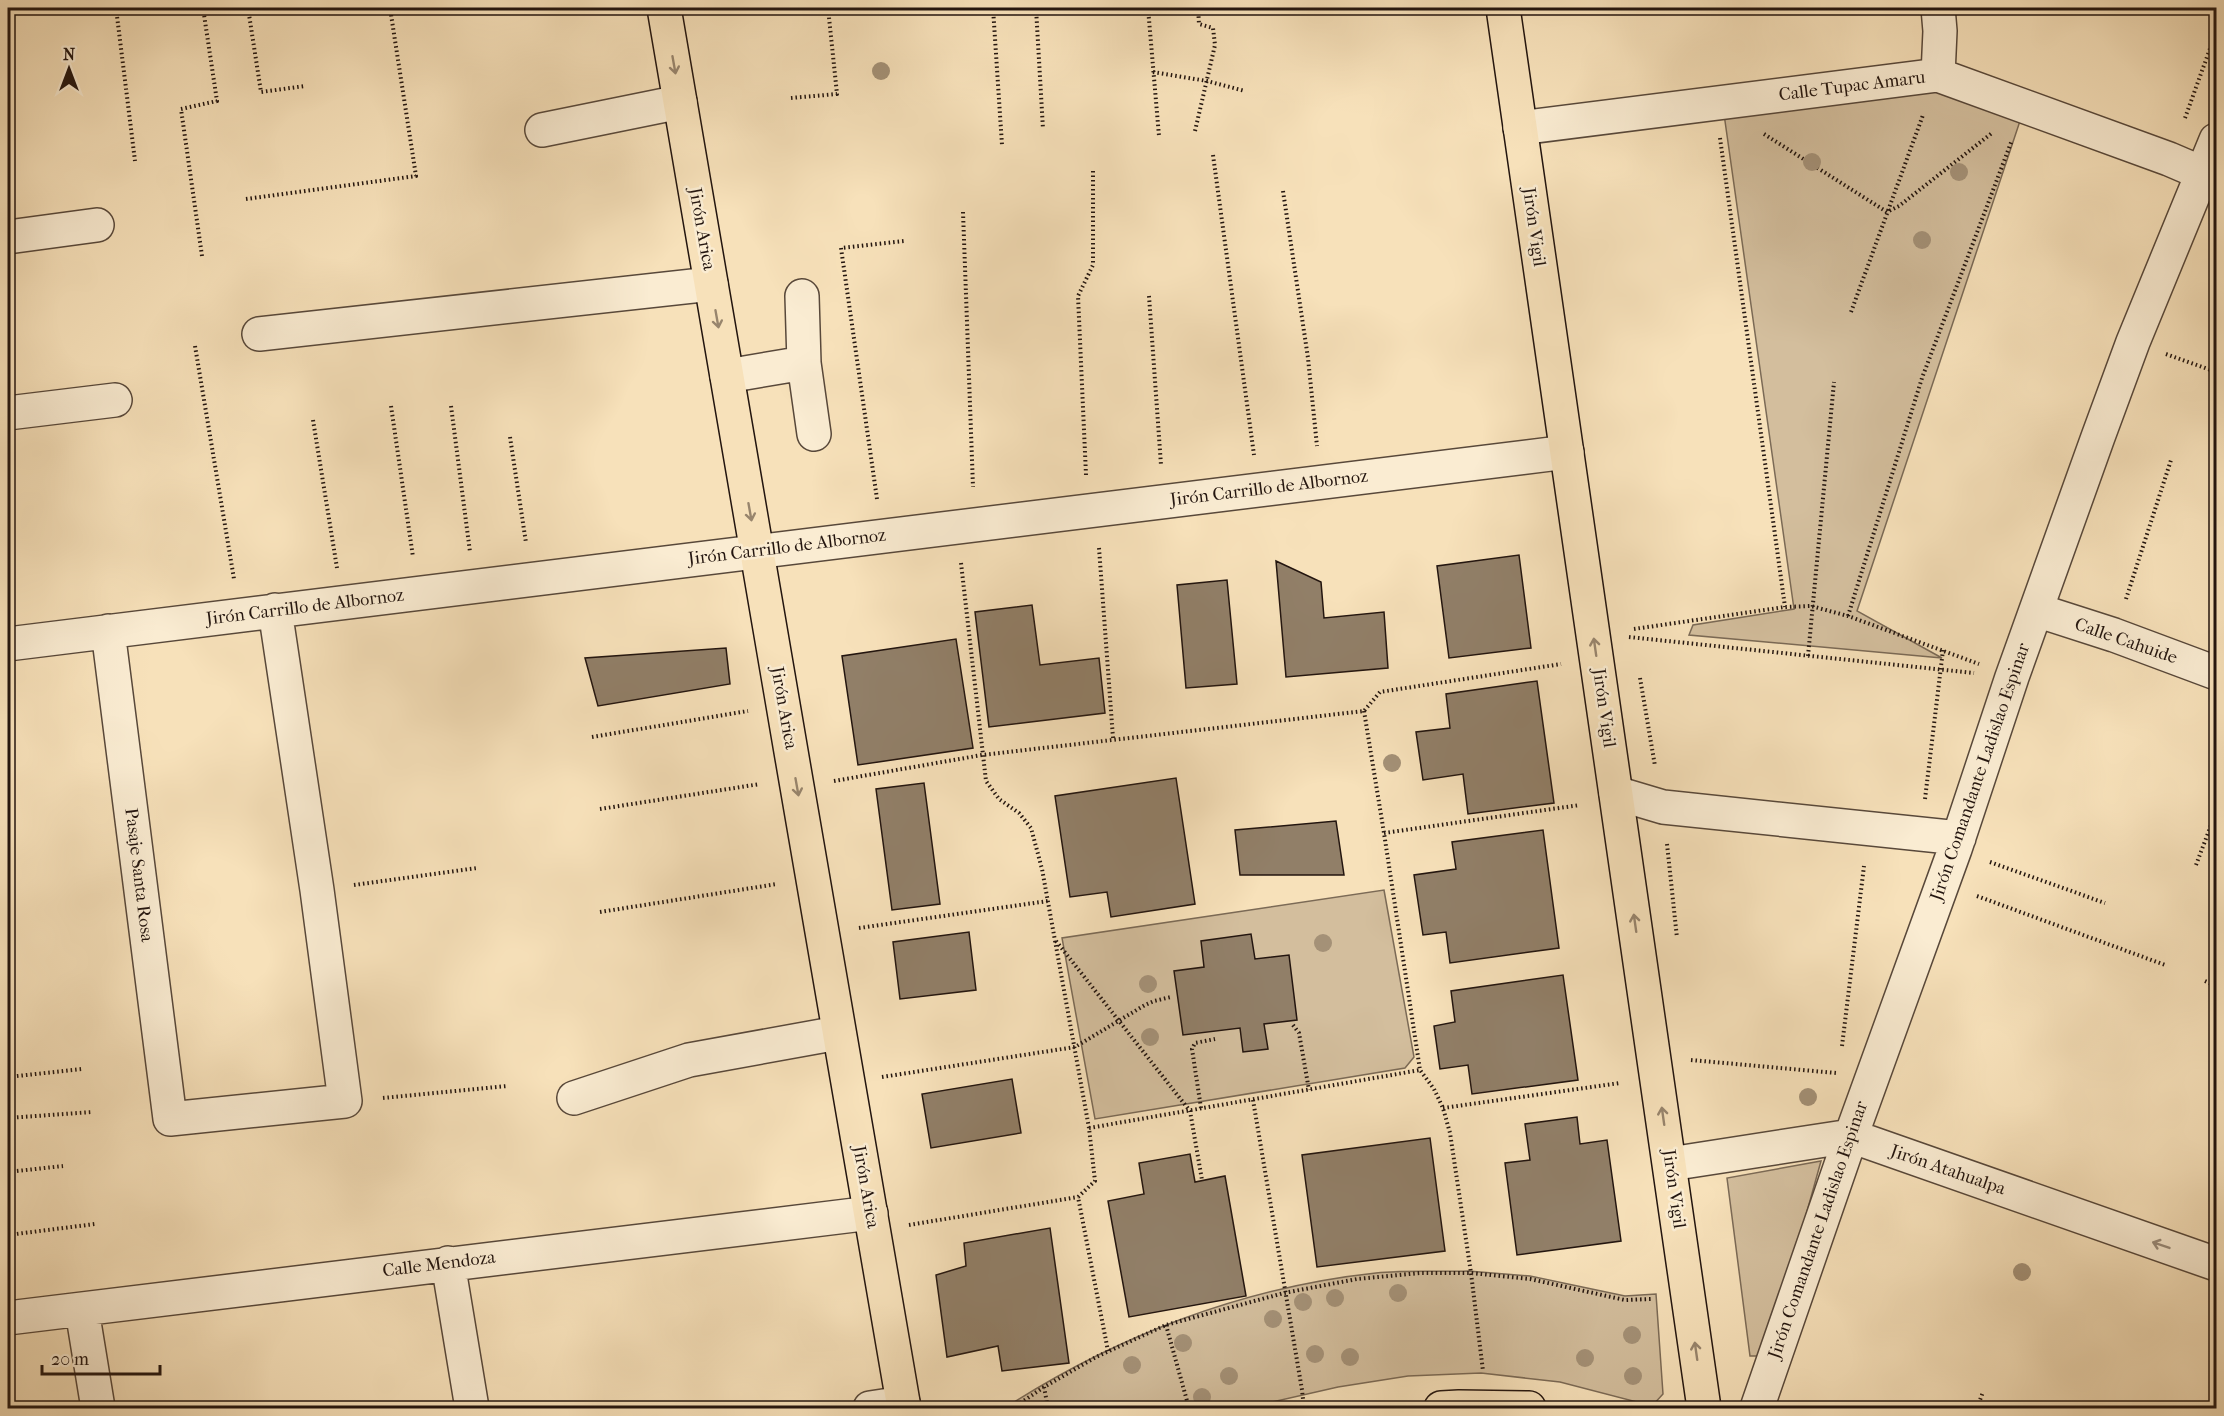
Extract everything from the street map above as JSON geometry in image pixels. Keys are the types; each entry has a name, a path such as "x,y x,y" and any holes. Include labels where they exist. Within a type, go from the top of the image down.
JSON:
{"main road":[{"name":"Jirón Arica","path":"664,8 903,1406"},
{"name":"Jirón Vigil","path":"1503,8 1704,1408"},
{"path":"1441,1408 1529,1408"}],"street":[{"path":"1938,8 1940,31 1938,75"},
{"name":"Calle Tupac Amaru","path":"1520,128 1938,75 2169,159 2204,174"},
{"path":"542,130 680,102"},
{"name":"Jirón Comandante Ladislao Espinar","path":"1756,1408 1851,1136 1957,844 1996,676 2036,610 2133,342 2217,140"},
{"path":"8,237 97,225"},
{"path":"259,334 711,284"},
{"path":"802,296 804,363 814,434"},
{"path":"727,376 804,363"},
{"path":"8,413 115,400"},
{"name":"Jirón Carrillo de Albornoz","path":"8,644 975,525 1093,524 1164,501 1566,452"},
{"path":"276,610 345,1101"},
{"name":"Calle Cahuide","path":"2036,610 2217,672"},
{"name":"Pasaje Santa Rosa","path":"108,631 170,1119 345,1101"},
{"path":"1616,796 1663,807 1921,835 1957,844"},
{"path":"574,1098 689,1060 838,1034"},
{"name":"Jirón Atahualpa","path":"1670,1164 1851,1136 2217,1264"},
{"name":"Calle Mendoza","path":"8,1318 871,1212"},
{"path":"448,1263 472,1408"},
{"path":"82,1310 98,1408"},
{"path":"870,1408 903,1406"}],"path":[{"path":"116,8 135,160"},
{"path":"202,256 181,109 217,102 203,8"},
{"path":"248,8 261,92 304,86"},
{"path":"246,199 416,176 390,8"},
{"path":"791,98 837,94 828,8"},
{"path":"993,8 1002,146"},
{"path":"1036,8 1043,129"},
{"path":"1148,8 1159,136"},
{"path":"1195,131 1215,45 1213,28 1199,24 1198,8"},
{"path":"2169,159 2217,32"},
{"path":"1153,72 1207,81 1245,91"},
{"path":"1851,312 1938,75"},
{"path":"1715,104 1887,212"},
{"path":"1715,104 1785,607"},
{"path":"1887,212 1899,206 2025,107"},
{"path":"1848,616 1922,378 2025,107"},
{"path":"1213,155 1259,489"},
{"path":"1093,171 1093,265 1078,296 1093,524 1113,738"},
{"path":"1283,191 1308,358 1321,482"},
{"path":"963,212 975,525"},
{"path":"882,536 841,248 904,241"},
{"path":"1149,296 1164,501"},
{"path":"2133,342 2217,372"},
{"path":"195,346 240,615"},
{"path":"1808,656 1834,382"},
{"path":"391,406 419,593"},
{"path":"451,406 474,586"},
{"path":"313,420 343,602"},
{"path":"510,437 532,579"},
{"path":"2114,635 2171,460"},
{"path":"900,1226 1078,1197 1095,1181 1089,1128 1075,1047 1042,869 1031,828 1019,813 999,799 986,781 960,553"},
{"path":"1634,629 1785,607 1811,606 1848,616 1943,650 1983,666 1996,676"},
{"path":"600,808 797,783 1113,738 1364,711 1380,692 1561,664 1595,646 1808,656 1996,676"},
{"path":"1921,835 1943,650"},
{"path":"592,737 783,706"},
{"path":"1364,711 1420,1070 1434,1089 1443,1108 1450,1133 1483,1371"},
{"path":"1384,833 1616,796"},
{"path":"2196,865 2217,812"},
{"path":"1848,1040 1843,1050 1868,830"},
{"path":"1957,844 2106,903"},
{"path":"317,890 477,868"},
{"path":"600,912 813,878"},
{"path":"1942,883 2165,965"},
{"path":"852,929 1048,901"},
{"path":"1055,940 1190,1111 1202,1180"},
{"path":"2205,981 2217,986"},
{"path":"876,1078 1075,1047 1154,1001 1172,997"},
{"path":"1293,1025 1299,1034 1309,1090"},
{"path":"1200,1108 1192,1048 1195,1043 1215,1039"},
{"path":"1692,1071 1690,1060 1836,1074"},
{"path":"1833,1083 1838,1067"},
{"path":"8,1077 82,1069"},
{"path":"1089,1128 1420,1070"},
{"path":"1443,1108 1620,1083"},
{"path":"345,1101 507,1086"},
{"path":"1253,1100 1304,1408"},
{"path":"8,1118 92,1112"},
{"path":"8,1172 63,1166"},
{"path":"1078,1197 1108,1351"},
{"path":"8,1235 95,1224"},
{"path":"1013,1408 1044,1387 1108,1351 1166,1325 1284,1293 1357,1279 1420,1273 1471,1273 1530,1279 1625,1300 1652,1298"},
{"path":"1166,1325 1189,1408"},
{"path":"1044,1387 1048,1408"},
{"path":"1977,1408 1983,1392"}],"shaded area":[{"path":"1936,86 2020,121 1857,611 1942,658 1689,635 1693,625 1794,609 1724,114"},
{"path":"1384,890 1414,1057 1405,1068 1095,1119 1062,938"},
{"path":"1821,1161 1767,1356 1750,1356 1727,1178"},
{"path":"1468,1271 1530,1276 1625,1296 1656,1294 1663,1394 1652,1406 1560,1382 1481,1373 1408,1376 1338,1387 1246,1408 1005,1408 1091,1358 1136,1337 1230,1303 1278,1290 1376,1273"}],"building":[{"path":"1519,555 1531,648 1449,658 1437,566"},
{"path":"1276,561 1321,582 1324,618 1384,612 1388,668 1286,677"},
{"path":"1227,580 1237,684 1186,688 1177,585"},
{"path":"1032,605 1040,665 1099,658 1105,713 989,727 975,612"},
{"path":"956,639 973,748 858,765 842,656"},
{"path":"726,648 730,684 598,706 585,658"},
{"path":"1537,681 1554,803 1468,814 1463,774 1423,780 1416,732 1450,728 1446,694"},
{"path":"1176,778 1195,904 1111,917 1107,892 1070,897 1055,796"},
{"path":"924,783 940,904 892,910 876,789"},
{"path":"1336,821 1344,875 1240,875 1235,830"},
{"path":"1543,830 1559,948 1450,963 1446,932 1423,935 1414,875 1456,869 1452,842"},
{"path":"969,932 976,990 900,999 893,942"},
{"path":"1251,934 1255,959 1289,955 1297,1020 1264,1024 1268,1049 1243,1052 1240,1028 1183,1035 1174,971 1204,967 1201,941"},
{"path":"1563,975 1578,1080 1472,1094 1468,1065 1440,1069 1434,1026 1455,1022 1451,991"},
{"path":"1012,1079 1021,1133 931,1148 922,1094"},
{"path":"1577,1117 1580,1144 1607,1140 1621,1241 1517,1255 1505,1163 1530,1160 1525,1124"},
{"path":"1430,1138 1445,1251 1317,1267 1302,1155"},
{"path":"1190,1154 1195,1182 1225,1176 1246,1296 1129,1317 1108,1201 1144,1194 1139,1163"},
{"path":"1050,1228 1069,1363 1002,1371 998,1346 947,1357 936,1275 966,1266 964,1243"}]}
